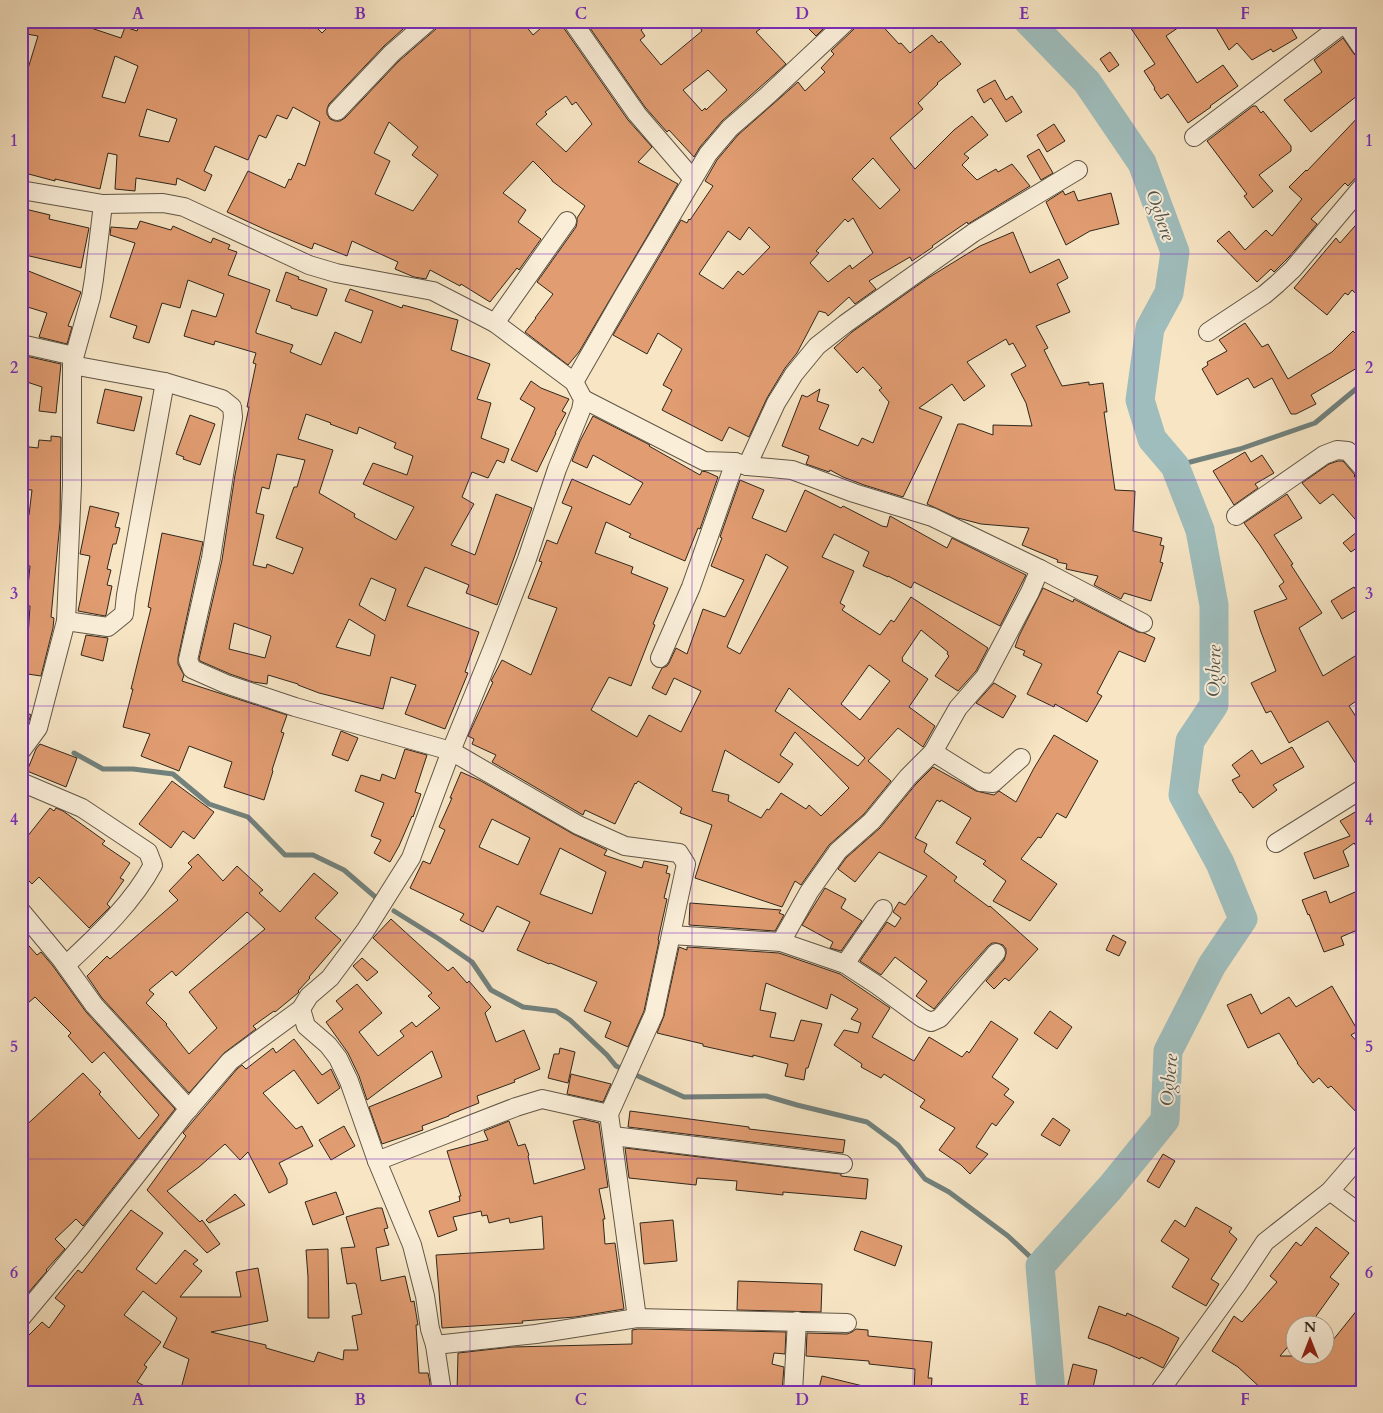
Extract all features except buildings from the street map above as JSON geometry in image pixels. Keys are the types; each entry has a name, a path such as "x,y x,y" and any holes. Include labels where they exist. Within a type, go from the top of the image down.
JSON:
{"street":[{"path":"337,110 392,53 429,21"},
{"path":"572,21 637,114 692,178"},
{"path":"574,382 692,178 708,154 730,128 847,21"},
{"path":"1194,137 1341,23 1362,48"},
{"path":"660,658 741,464 794,374 817,346 973,233 1078,170"},
{"path":"1208,332 1264,295 1277,284 1362,188"},
{"path":"21,190 103,204 163,203 184,207 309,265 336,273 433,291 495,323 574,382 584,399 704,461 792,470 854,493 932,517 1040,569 1143,623"},
{"path":"21,751 38,728 66,621 72,485 73,360 94,279 103,204"},
{"path":"495,323 567,221"},
{"path":"21,344 73,360 166,382 222,399 232,407 233,417 211,558 188,660 192,669 226,684 295,706 451,751 578,825 625,846 678,852 686,864 654,1014 609,1114 637,1318"},
{"path":"66,621 108,627 124,614 166,382"},
{"path":"21,1318 81,1246 144,1164 230,1061 301,1009 309,996 330,978 365,931 411,858 527,559 557,469 584,399"},
{"path":"1236,516 1324,455 1337,450 1348,451 1362,467"},
{"path":"780,942 809,892 838,851 872,821 908,778 933,752 958,708 985,676 1030,592 1040,569"},
{"path":"933,752 981,782 993,783 1020,758"},
{"path":"21,782 82,808 148,852 154,865 143,884 107,925 66,965"},
{"path":"1276,843 1362,789"},
{"path":"845,964 883,909"},
{"path":"21,911 66,965 94,1005 189,1109"},
{"path":"671,936 780,942 845,964 922,1018 931,1022 940,1018 996,953"},
{"path":"301,1009 306,1026 328,1045 338,1058 377,1161 412,1245 425,1296 442,1392"},
{"path":"377,1161 516,1107 542,1100 609,1114"},
{"path":"613,1136 843,1164"},
{"path":"1159,1392 1265,1242 1330,1192 1362,1154"},
{"path":"1330,1192 1362,1215"},
{"path":"435,1345 536,1334 637,1318 847,1323"},
{"path":"793,1392 797,1321"}],"waterway":[{"name":"Ogbere","path":"1028,21 1087,82 1142,163 1175,252 1169,293 1150,328 1140,400 1152,439 1175,466 1200,530 1214,605 1214,705 1190,741 1183,795 1220,863 1243,919 1212,965 1168,1051 1165,1120 1110,1188 1040,1266 1051,1392"},
{"path":"1175,466 1240,449 1315,423 1362,384"},
{"path":"74,753 103,769 133,769 173,774 209,804 248,817 285,855 313,855 344,870 380,901"},
{"path":"394,911 472,962 491,990 523,1007 556,1011 570,1020 616,1066 684,1097 766,1096 867,1122 898,1145 925,1179 949,1192 1008,1236 1040,1266"}]}
